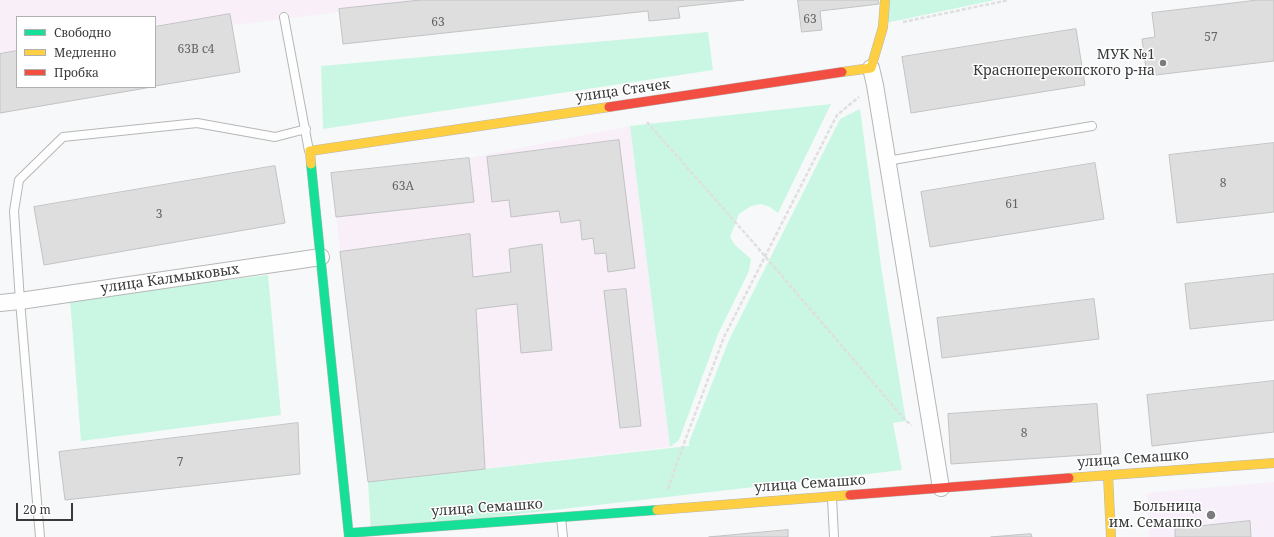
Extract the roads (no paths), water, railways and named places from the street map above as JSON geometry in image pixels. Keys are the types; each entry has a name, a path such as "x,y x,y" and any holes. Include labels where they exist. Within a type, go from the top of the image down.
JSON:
{"street":[{"path":"885,0 883,27 871,68 941,488"},
{"name":"улица Стачек","path":"310,151 871,68"},
{"path":"310,151 349,535"},
{"name":"улица Калмыковых","path":"0,303 321,258"},
{"name":"улица Семашко","path":"349,535 662,509 1274,463"},
{"path":"1108,475 1111,537"}],"lane":[{"path":"284,16 310,151"},
{"path":"40,537 14,211 19,180 63,137 197,123 275,137 306,130"},
{"path":"887,161 1092,126"},
{"path":"832,496 834,537"},
{"path":"561,517 564,537"}],"place":[{"name":"МУК №1 Красноперекопского р-на","path":"1163,63"},
{"name":"Больница им. Семашко","path":"1211,515"}]}
